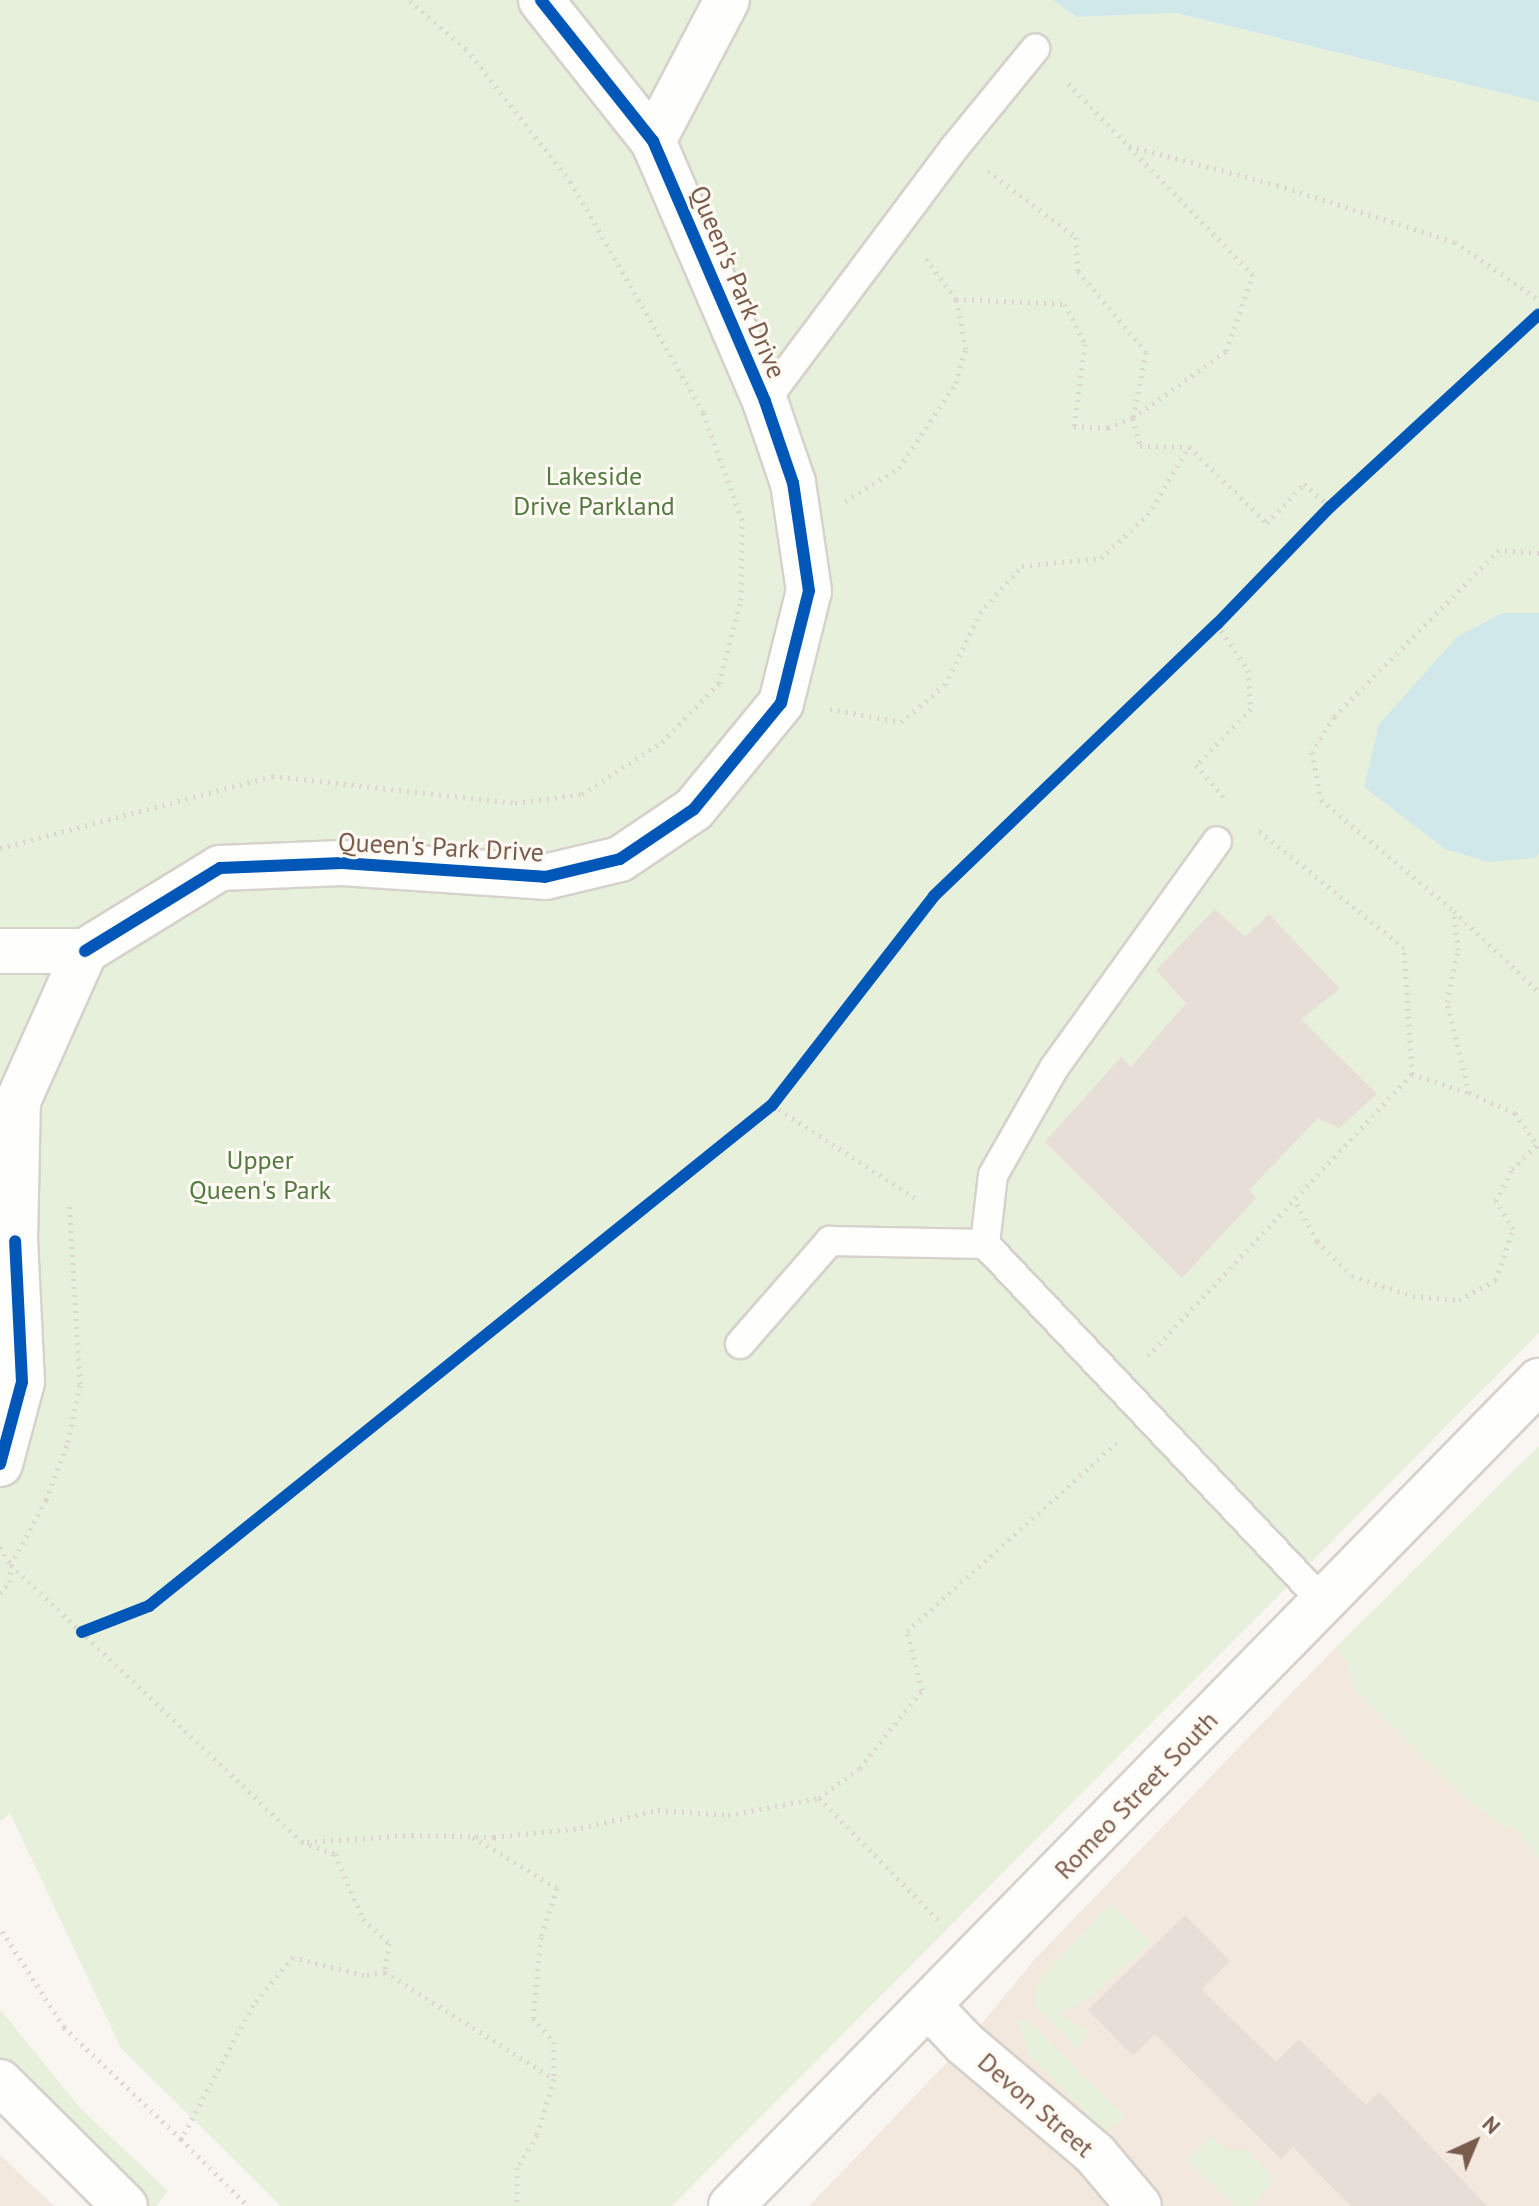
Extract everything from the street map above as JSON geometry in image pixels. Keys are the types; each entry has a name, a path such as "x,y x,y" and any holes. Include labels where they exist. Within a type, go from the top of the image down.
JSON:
{"street":[{"name":"Queen's Park Drive","path":"85,951 220,868 342,863 545,877 620,859 694,809 781,703 809,591 793,483 765,401 653,141 541,0"},
{"path":"653,141 727,0"},
{"path":"0,951 85,951 18,1101 7,1222 22,1382 0,1464"},
{"name":"Romeo Street South","path":"731,2206 930,2007 1539,1381"},
{"name":"Devon Street","path":"930,2007 965,2044 1095,2154 1139,2206"},
{"path":"0,2082 125,2206"}],"lane":[{"path":"765,401 955,147 1035,49"},
{"path":"985,1244 993,1175 1054,1068 1217,841"},
{"path":"740,1344 830,1241 985,1244 1150,1413 1324,1603"}],"path":[{"path":"0,848 272,776 515,803 582,794 662,742 719,683 741,600 742,520 703,412 571,182 466,49 409,0"},
{"path":"956,299 1065,304 1085,344 1074,426 1108,428 1133,418 1226,351 1253,275 1035,49"},
{"path":"1128,145 1277,185 1455,242 1539,300"},
{"path":"955,147 1076,237 1078,271 1146,352 1133,418 1140,446 1189,447 1267,523 1304,484 1330,507"},
{"path":"799,528 899,468 956,383 966,349 956,299 899,222"},
{"path":"781,703 901,722 945,685 980,613 1022,566 1101,558 1148,515 1189,447"},
{"path":"1320,517 1342,496"},
{"path":"1539,553 1499,550 1334,717 1312,752 1321,800 1454,911 1539,992"},
{"path":"1205,634 1227,613"},
{"path":"1121,1385 1297,1204 1412,1074 1404,948 1239,815 1196,765 1251,709 1248,670 1217,624"},
{"path":"1217,841 1239,815"},
{"path":"1454,911 1458,950 1447,1002 1469,1093"},
{"path":"1297,1204 1317,1241 1352,1276 1413,1296 1459,1300 1496,1280 1513,1229 1496,1201 1512,1169 1539,1145 1515,1113 1469,1093 1412,1074"},
{"path":"760,1115 782,1092"},
{"path":"772,1105 918,1200"},
{"path":"444,1836 494,1837 581,1828 658,1810 728,1815 819,1798 860,1768 922,1690 907,1631 1150,1413"},
{"path":"0,1547 11,1565 302,1842 335,1854 363,1919 389,1943 385,1972"},
{"path":"82,1632 96,1627"},
{"path":"819,1798 945,1925"},
{"path":"302,1842 469,1835 557,1888 541,1937 533,2018 554,2042 554,2079 537,2135 517,2168 517,2206"},
{"path":"0,1928 64,2027 248,2206"},
{"path":"181,2139 253,2005 293,1957 364,1975 385,1972 554,2079"}],"shaded area":[{"path":"1335,1648 1539,1854 1539,2206 809,2206 965,2044 1035,1959"},
{"path":"0,2155 54,2206 0,2206"}],"green space":[{"path":"0,0 1052,0 1077,17 1176,13 1539,102 1539,1333 672,2206 281,2206 121,2048 10,1813 0,1822"},
{"path":"1539,1446 1539,1857 1510,1825 1507,1829 1469,1802 1355,1690 1347,1660 1335,1648"},
{"path":"1111,1903 1151,1943 1087,2000 1059,2014 1089,2032 1078,2050 1034,2004 1037,1982"},
{"path":"0,2009 80,2108 168,2191 156,2206 142,2206 0,2062"},
{"path":"1025,2018 1125,2117 1105,2132 1030,2056 1017,2020"},
{"path":"1211,2137 1227,2150 1248,2150 1274,2179 1252,2206 1235,2206 1187,2160"}],"water":[{"path":"1052,0 1539,0 1539,102 1176,13 1077,17"},
{"path":"1502,613 1539,613 1539,852 1536,858 1489,862 1445,849 1364,787 1379,724 1457,637"}],"building":[{"path":"1215,909 1245,937 1269,914 1340,989 1301,1019 1377,1094 1339,1128 1318,1118 1249,1190 1256,1198 1182,1278 1045,1142 1121,1057 1131,1067 1186,1003 1156,970"},
{"path":"1185,1915 1230,1961 1201,1989 1276,2062 1299,2039 1366,2105 1379,2092 1487,2206 1351,2206 1293,2147 1281,2159 1155,2034 1133,2056 1088,2010"}],"cycle path":[{"path":"85,951 220,868 342,863 545,877 620,859 694,809 781,703 809,591 793,483 765,401 653,141 541,0"},
{"path":"82,1632 149,1606 772,1105 934,896 1217,624 1330,507 1539,314"},
{"path":"0,1464 22,1382 15,1241"}],"park label":[{"name":"Lakeside Drive Parkland","path":"594,491"},
{"name":"Upper Queen's Park","path":"260,1175"}]}
